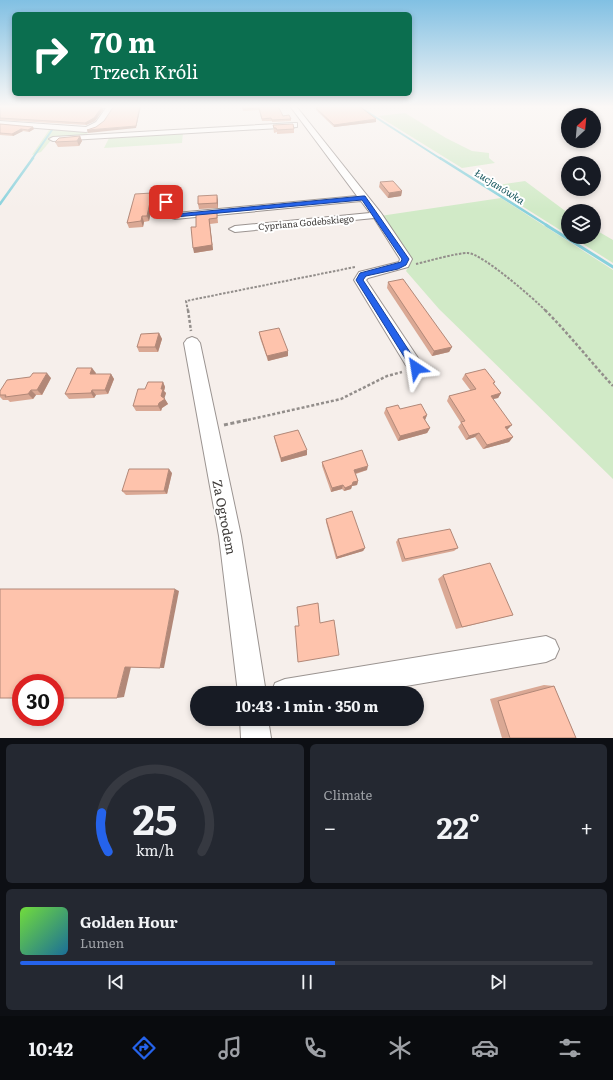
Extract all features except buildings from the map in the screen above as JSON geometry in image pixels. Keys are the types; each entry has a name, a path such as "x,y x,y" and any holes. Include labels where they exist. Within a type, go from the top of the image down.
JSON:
{"street":[{"path":"319,140 376,215 405,261 396,267 363,275 360,280 416,368"},
{"path":"166,202 166,212 175,216 363,198"},
{"name":"Cypriana Godebskiego","path":"234,229 376,215"},
{"name":"Za Ogrodem","path":"192,343 230,536 251,686"},
{"path":"327,686 546,649"},
{"path":"255,726 256,738"}],"path":[{"path":"405,261 414,264 467,253 477,255 494,267 543,308 567,332 585,356 613,386"},
{"path":"192,343 186,301 361,266"},
{"path":"208,429 341,399 387,376 416,368"}],"green space":[{"path":"42,140 51,140 41,152 32,155"},
{"path":"108,140 182,140 182,143 104,148"},
{"path":"417,140 451,140 472,151 489,153 489,158 495,163 462,168"},
{"path":"525,181 561,208 561,231 490,186"},
{"path":"501,198 561,237 561,244 573,244 613,270 613,479 439,309 406,271 412,261 380,216"},
{"path":"601,233 613,240 613,263 583,244 601,244"}],"waterway":[{"path":"32,159 45,140"},
{"name":"Łucjanówka","path":"412,140 441,159"},
{"path":"0,204 33,158"},
{"name":"Łucjanówka","path":"440,158 548,226"},
{"name":"Łucjanówka","path":"546,225 613,267"}],"route":[{"path":"166,202 167,214 175,216 363,198 406,259 404,264 363,275 360,280 416,368"}]}
